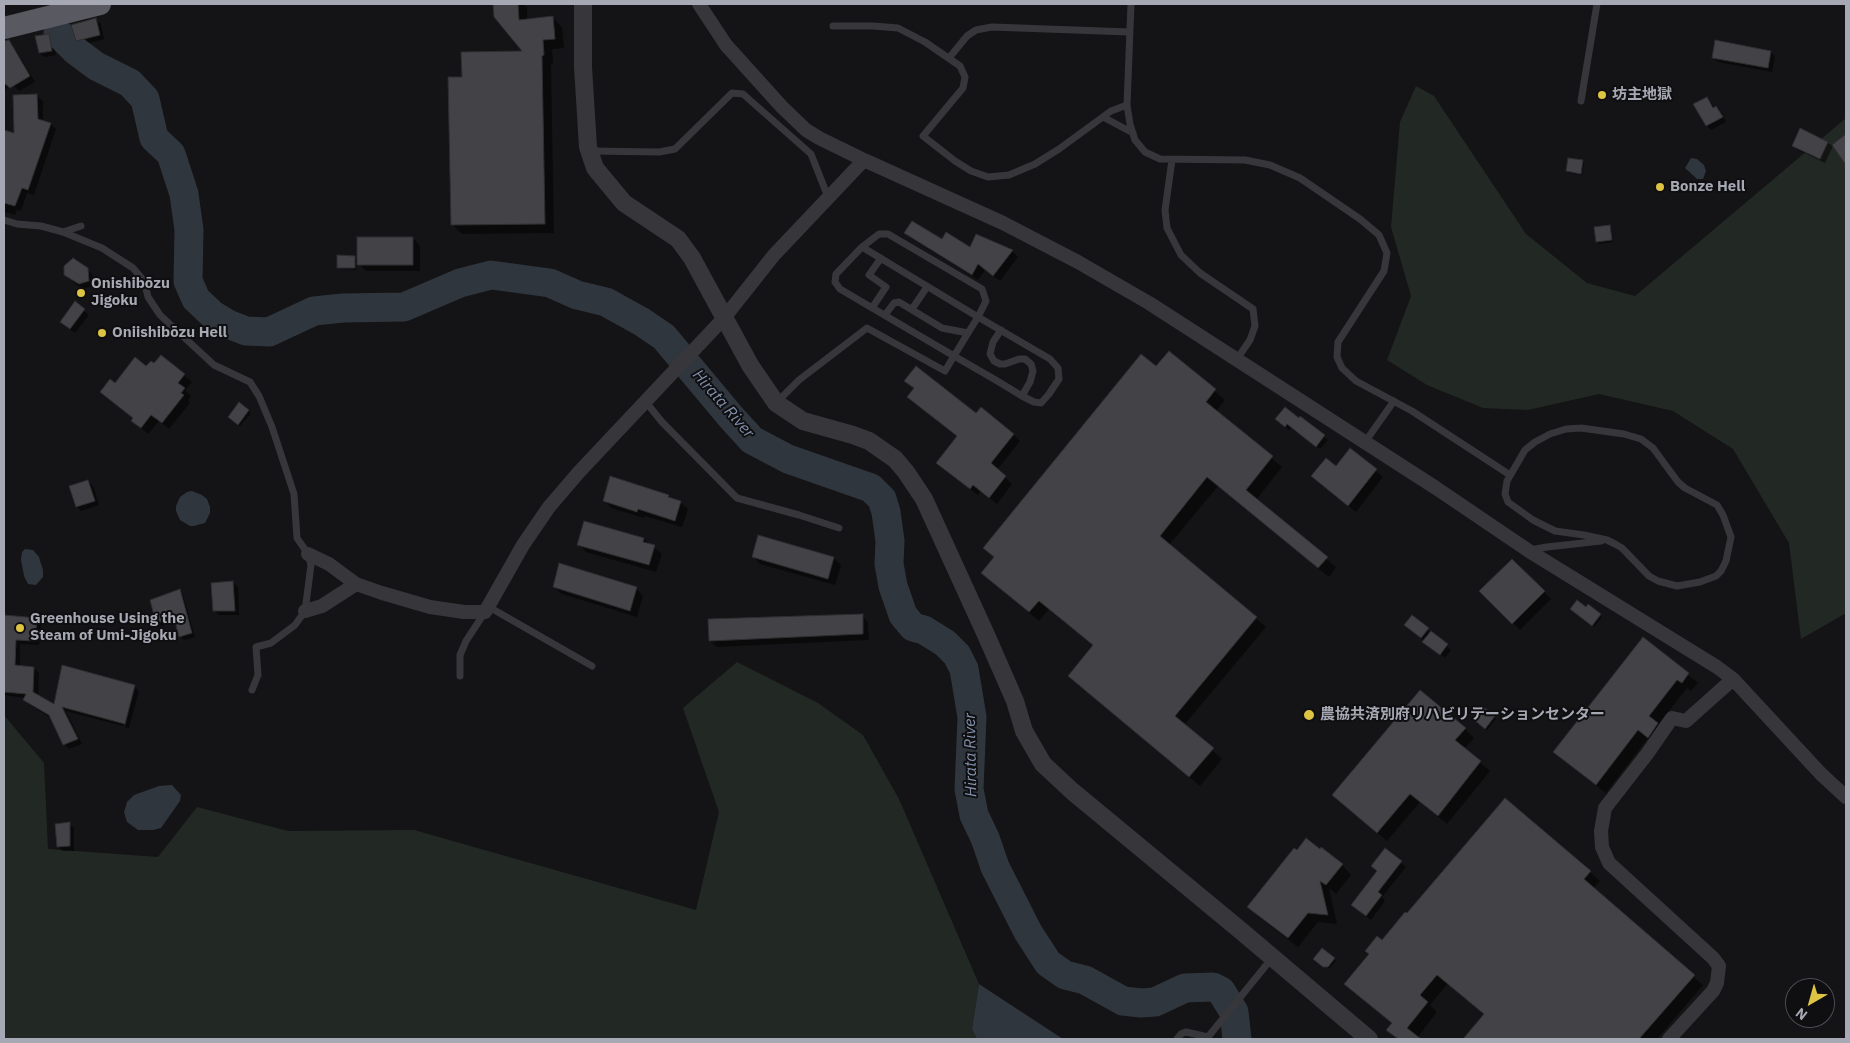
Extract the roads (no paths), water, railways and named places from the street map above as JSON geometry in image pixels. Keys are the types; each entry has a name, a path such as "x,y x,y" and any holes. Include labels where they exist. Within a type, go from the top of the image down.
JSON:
{"highway":[{"path":"4,28 100,4"}],"street":[{"path":"583,4 583,67 589,151 595,168 624,203 678,240 692,258 750,365 776,403 803,421 868,441 895,460 924,499 1001,669 1024,731 1043,764 1270,961 1369,1039"},
{"path":"699,4 726,45 782,107 806,130 864,160 1043,244 1148,303 1365,442 1529,551 1717,666 1733,679 1821,774 1846,797"},
{"path":"308,554 329,564 356,584 382,593 430,606 464,612 487,610 523,545 549,507 579,472 724,318 774,255 864,160"},
{"path":"305,611 322,606 356,584"},
{"path":"1668,1039 1713,991 1717,983 1719,966 1713,958 1609,862 1602,847 1601,831 1605,808 1672,718 1686,721 1733,679"}],"lane":[{"path":"1131,4 1127,105 1135,140 1145,152 1160,159 1244,160 1270,165 1300,178 1360,219 1379,235 1387,253 1384,271 1338,342 1337,357 1342,368 1356,381 1394,401 1510,475"},
{"path":"1581,101 1597,4"},
{"path":"832,26 898,28 950,58 960,66 965,77 963,88 923,136 955,161 971,171 988,177 1008,175 1035,164 1111,111 1127,105"},
{"path":"950,58 967,36 976,30 992,27 1130,32"},
{"path":"589,151 659,152 675,149 732,93 743,94 811,154 828,197"},
{"path":"1104,117 1133,133"},
{"path":"1172,160 1165,210 1167,228 1181,255 1200,273 1253,309 1255,326 1250,340 1237,359"},
{"path":"4,220 63,232 102,248 133,268 144,281 148,297 160,315 214,365 250,382 259,396 294,494 297,538 308,554 311,565 305,611 294,626 271,643 256,647 258,675 252,690"},
{"path":"63,232 81,226"},
{"path":"776,403 799,380 867,328 945,371 954,356 968,333 978,317 986,301 982,289 888,234 879,234 862,247 836,274 835,282 840,289 885,315 954,356 1022,396 1034,402 1041,403 1050,394 1059,379 1058,368 1050,359 1001,330 978,317 927,287 862,247"},
{"path":"872,308 886,287 869,275 881,258"},
{"path":"912,309 927,287"},
{"path":"885,315 894,303 899,302 942,328 968,333"},
{"path":"1001,330 993,342 990,354 994,361 1005,364 1024,359 1031,364 1033,371 1030,382 1022,396"},
{"path":"646,401 662,422 737,498 754,504 799,514 839,528"},
{"path":"1365,442 1394,401"},
{"path":"1581,428 1641,439 1652,448 1673,476 1685,488 1717,505 1731,537 1726,561 1721,571 1705,582 1677,586 1658,582 1648,576 1622,548 1607,540 1555,531 1533,520 1508,502 1505,487 1510,475 1530,446 1550,434 1566,429 1581,428"},
{"path":"1529,551 1607,540"},
{"path":"460,676 460,655 466,641 487,610 592,666"},
{"path":"1177,1039 1186,1032 1208,1038 1270,961"}],"waterway":[{"name":"Hirata River","path":"58,33 76,51 96,66 130,83 145,99 154,138 171,154 184,194 189,230 188,281 196,299 213,315 228,324 246,331 269,332 314,311 343,308 404,307 460,283 491,275 550,283 577,295 606,302 664,337 752,440 788,459 871,488 882,499 886,512 890,541 889,564 893,586 903,615 913,627 924,630 945,643 957,655 964,669 972,717 969,789 974,815 985,838 995,867 1028,932 1048,963 1065,975 1085,980 1123,1001 1155,1002 1185,988 1213,987 1221,991 1234,1012 1237,1039"}],"place":[{"name":"坊主地獄","path":"1602,95"},
{"name":"Bonze Hell","path":"1660,187"},
{"name":"Onishibōzu Jigoku","path":"81,293"},
{"name":"Oniishibōzu Hell","path":"102,333"},
{"name":"Greenhouse Using the Steam of Umi-Jigoku","path":"20,628"},
{"name":"農協共済別府リハビリテーションセンター","path":"1309,715"}]}
